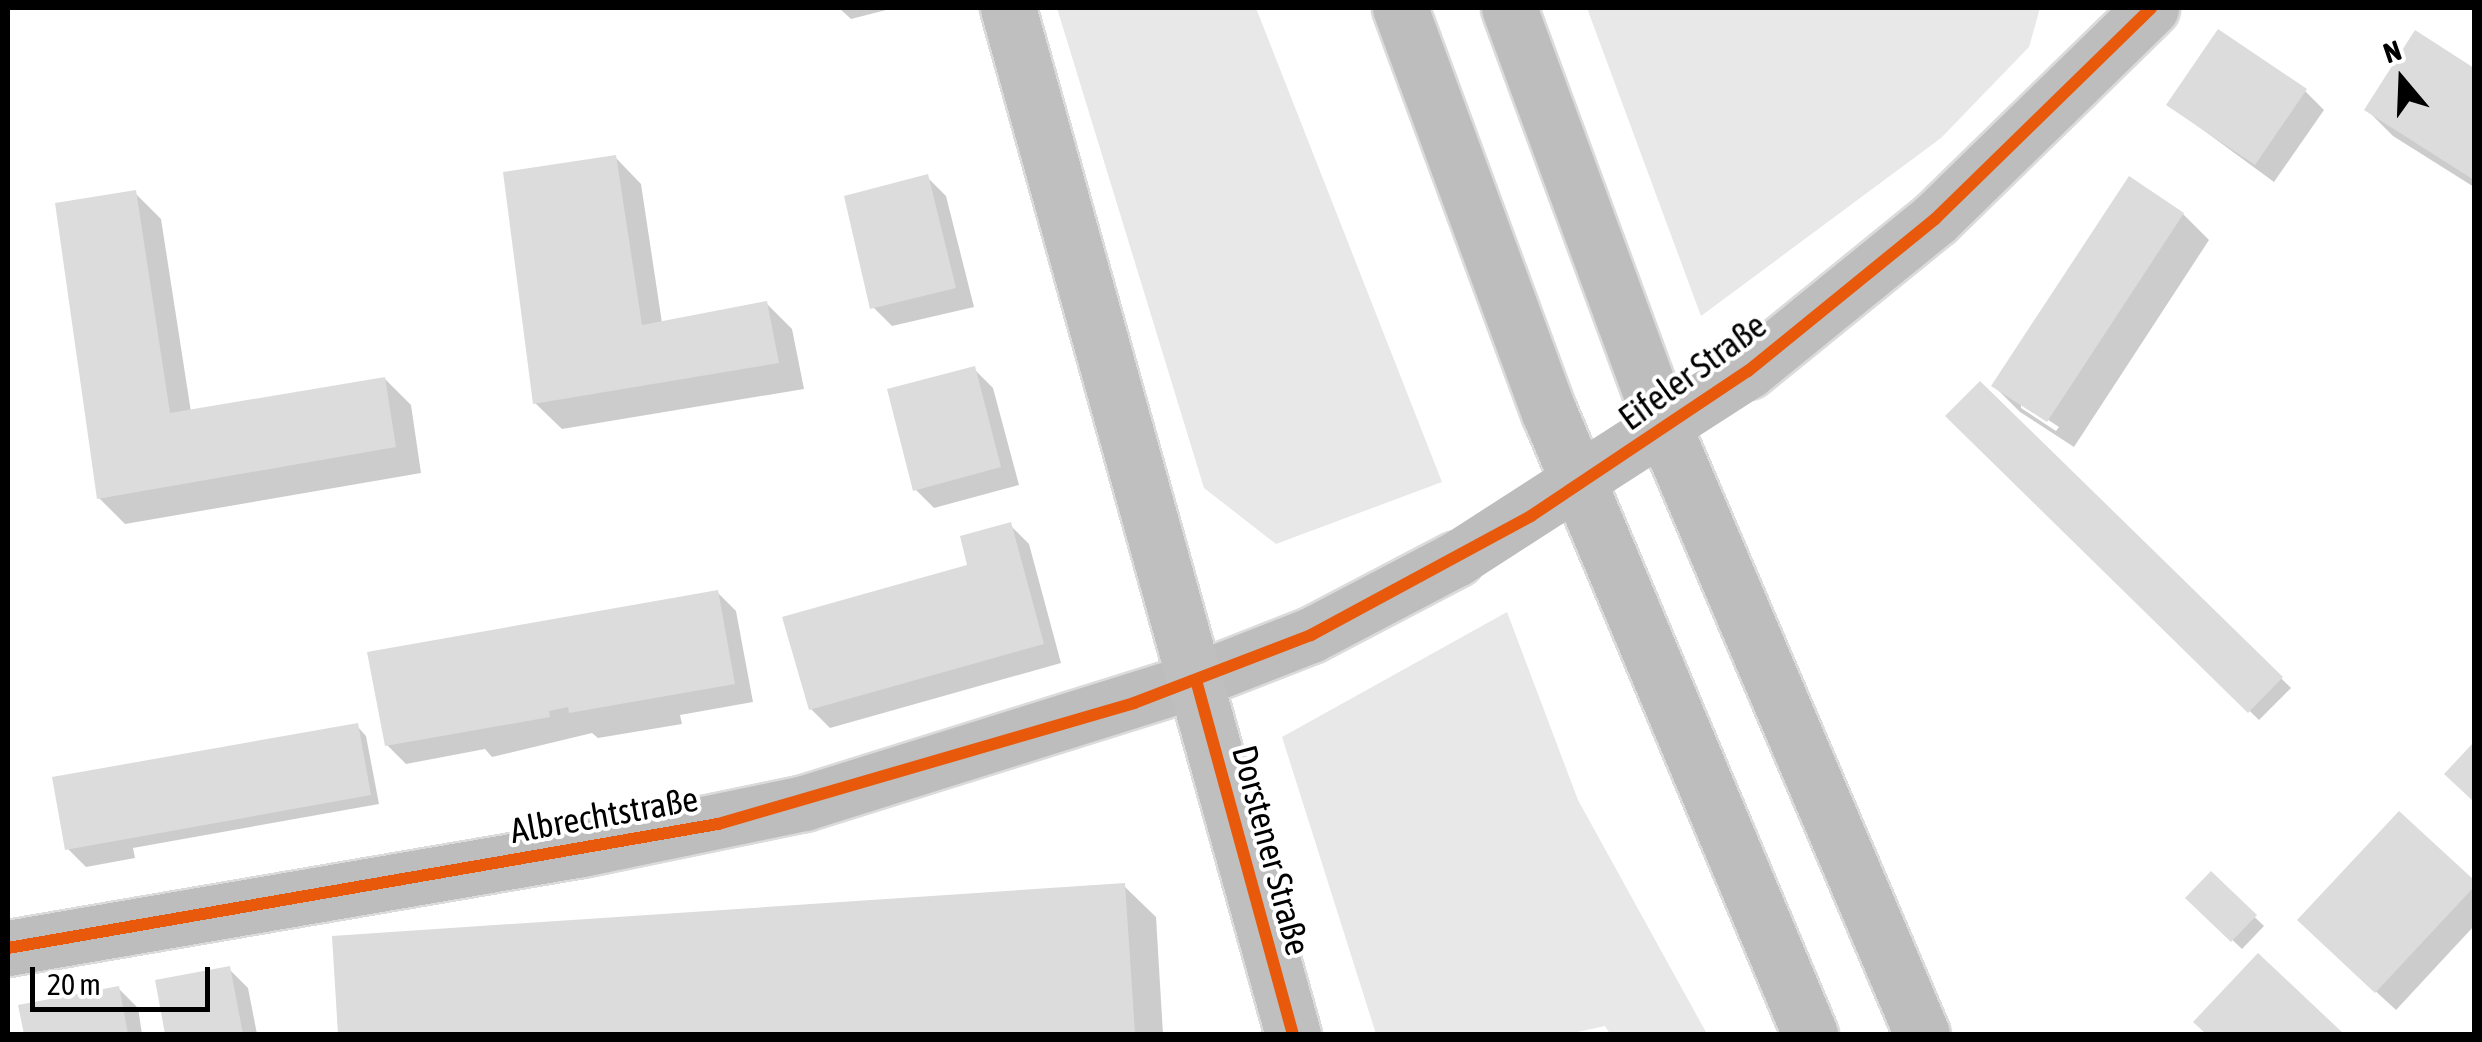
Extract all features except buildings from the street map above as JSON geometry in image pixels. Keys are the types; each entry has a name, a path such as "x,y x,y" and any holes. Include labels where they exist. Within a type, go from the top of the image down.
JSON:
{"main road":[{"name":"Dorstener Straße","path":"1008,8 1293,1034"},
{"path":"1400,8 1556,430 1810,1034"},
{"path":"1508,8 1660,418 1922,1034"},
{"path":"2096,68 2100,8"},
{"name":"Eifeler Straße","path":"1196,680 1310,634 1456,559 1748,371 1935,219 2096,68 2151,8"},
{"name":"Albrechtstraße","path":"8,948 718,824 1196,680"}],"shaded area":[{"path":"1057,8 1256,8 1442,482 1276,544 1204,488"},
{"path":"1587,8 2040,8 2029,47 1941,138 1701,316"},
{"path":"1507,612 1578,800 1707,1034 1610,1034 1605,1026 1568,1034 1376,1034 1282,737"}],"cycle path":[{"path":"8,948 718,824 1134,703 1311,635 1531,516 1748,371 1935,219 2151,8"},
{"path":"1196,680 1293,1034"}]}
